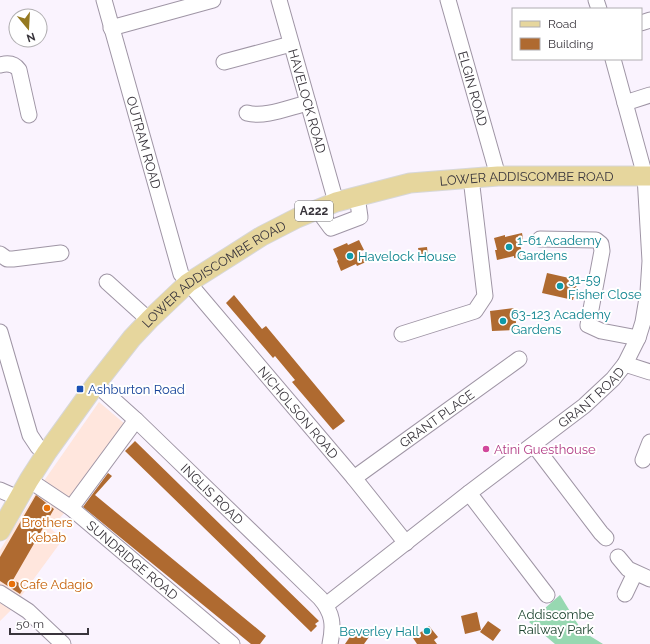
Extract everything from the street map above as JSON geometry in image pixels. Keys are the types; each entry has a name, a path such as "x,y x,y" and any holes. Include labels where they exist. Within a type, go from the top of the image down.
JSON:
{"main road":[{"name":"LOWER ADDISCOMBE ROAD","path":"0,531 18,498 47,452 96,384 132,338 188,283 262,236 317,209 336,202 410,183 498,176 647,176"}],"street":[{"name":"OUTRAM ROAD","path":"104,0 181,274 188,283"},
{"path":"111,28 213,0"},
{"name":"HAVELOCK ROAD","path":"279,0 336,202"},
{"name":"ELGIN ROAD","path":"448,0 498,176"},
{"path":"224,62 292,44"},
{"name":"GRANT ROAD","path":"326,606 469,493 584,406 613,379 625,364 638,338 643,322 645,307 650,261 647,176 613,60"},
{"path":"0,65 11,64 19,70 29,115"},
{"path":"625,103 650,95"},
{"path":"247,113 266,114 308,102"},
{"path":"402,334 475,310 485,296 472,178"},
{"path":"317,209 331,228 360,217 357,196"},
{"path":"540,239 596,240 601,244 602,251 588,325 601,332 638,338"},
{"path":"0,254 7,259 13,260 61,253"},
{"path":"107,282 149,320"},
{"name":"NICHOLSON ROAD","path":"188,283 354,478 406,543"},
{"path":"0,332 30,434 38,447 47,452"},
{"name":"GRANT PLACE","path":"354,478 519,359"},
{"path":"625,364 650,372"},
{"name":"INGLIS ROAD","path":"96,384 136,420 326,606"},
{"path":"71,508 136,420"},
{"path":"642,460 650,442"},
{"path":"534,445 600,533 606,538"},
{"name":"SUNDRIDGE ROAD","path":"29,480 71,508 232,644"},
{"path":"0,490 18,498"},
{"path":"469,493 547,595"},
{"path":"618,557 628,569 650,579"},
{"path":"625,594 635,573"},
{"path":"0,593 28,611 63,644"},
{"path":"326,606 333,623 330,644"}],"shaded area":[{"path":"99,402 132,430 51,529 63,539 11,610 0,621 0,550 39,488"}],"green space":[{"name":"Addiscombe Railway Park","path":"560,595 582,631 603,644 555,644 529,622"}],"building":[{"name":"1-61 Academy Gardens","path":"522,233 524,244 520,245 523,256 514,258 514,256 497,260 495,250 497,250 494,238"},
{"name":"Havelock House","path":"359,240 364,250 361,251 366,262 357,266 356,264 341,271 333,249"},
{"path":"427,247 428,256 420,257 418,248"},
{"name":"31-59 Fisher Close","path":"547,273 578,280 573,300 542,293"},
{"path":"234,295 262,329 266,326 345,421 333,430 292,382 295,380 275,356 273,358 226,303"},
{"name":"63-123 Academy Gardens","path":"514,308 517,330 492,331 490,311"},
{"path":"135,441 319,621 315,624 317,626 311,632 125,451"},
{"path":"108,473 112,476 95,495 266,636 260,644 251,644 83,507"},
{"path":"36,495 54,509 13,580 25,586 20,594 0,581 0,557"},
{"path":"477,612 481,630 465,634 461,616"},
{"path":"488,621 501,630 493,641 480,632"},
{"name":"Beverley Hall","path":"429,626 438,637 434,640 437,644 417,644 413,638"},
{"path":"356,628 369,637 364,644 345,644"}],"place":[{"name":"1-61 Academy Gardens","path":"509,247"},
{"name":"Havelock House","path":"350,256"},
{"name":"31-59 Fisher Close","path":"560,286"},
{"name":"63-123 Academy Gardens","path":"503,321"},
{"name":"Ashburton Road","path":"80,389"},
{"name":"Atini Guesthouse","path":"486,449"},
{"name":"Brothers Kebab","path":"47,508"},
{"name":"Cafe Adagio","path":"12,584"},
{"name":"Beverley Hall","path":"427,631"}]}
